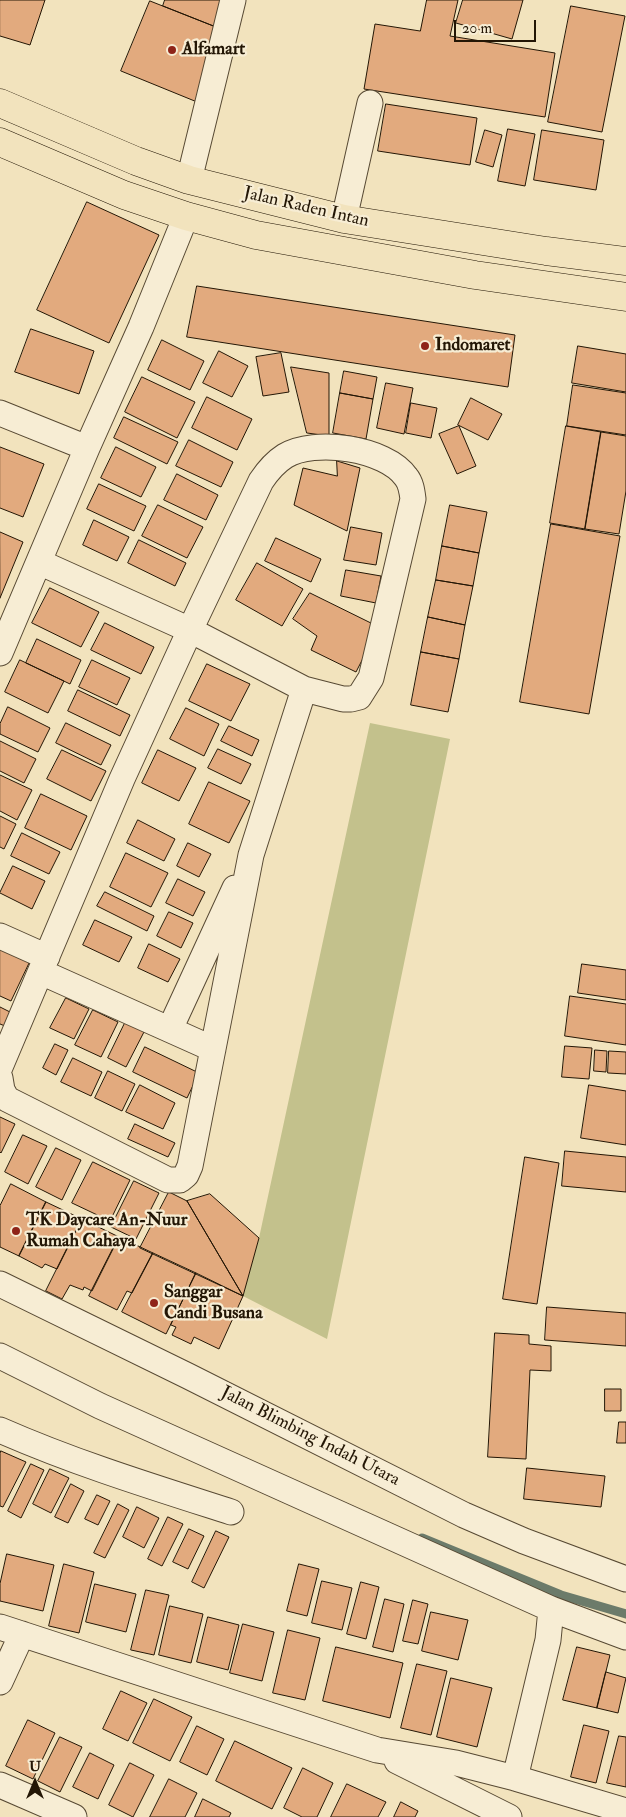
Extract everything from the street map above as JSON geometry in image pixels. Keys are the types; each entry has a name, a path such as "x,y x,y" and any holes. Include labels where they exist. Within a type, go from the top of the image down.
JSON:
{"highway":[{"name":"Jalan Raden Intan","path":"0,103 136,161 189,180 344,220 546,251 626,260"},
{"name":"Jalan Raden Intan","path":"0,142 124,195 186,216 256,235 475,275 626,297"}],"street":[{"path":"189,180 233,0"},
{"path":"344,220 370,103"},
{"path":"1,647 141,327 186,216"},
{"path":"0,413 87,448"},
{"path":"0,1068 122,779 190,630 261,481 269,469 285,456 298,450 325,446 356,450 390,462 407,477 412,489 413,499 371,678 359,697 351,700 304,689 190,630 39,562"},
{"path":"170,1029 251,855 304,689"},
{"path":"0,1078 2,1090 7,1099 168,1180 177,1180 186,1175 190,1166 251,855"},
{"path":"0,936 44,964 213,1049"},
{"name":"Jalan Blimbing Indah Utara","path":"0,1284 464,1515 524,1541 626,1579"},
{"path":"0,1356 100,1406 552,1610 626,1637"},
{"path":"0,1430 111,1474 231,1512"},
{"path":"515,1778 548,1640 552,1610"},
{"path":"0,1682 11,1630 378,1750 456,1763 515,1778 626,1811"},
{"path":"378,1750 509,1817"},
{"path":"0,1785 74,1817"}],"shaded area":[{"path":"370,723 450,739 327,1339 243,1296 259,1238"}],"building":[{"path":"0,0 45,0 30,45 0,36"},
{"path":"165,0 227,0 221,29 163,6"},
{"path":"427,0 458,0 450,36 555,53 545,117 364,89 375,24 420,31"},
{"path":"463,0 523,0 512,39 456,23"},
{"name":"Alfamart","path":"150,1 221,29 202,104 121,71"},
{"path":"571,6 625,16 602,132 548,122"},
{"path":"386,104 477,118 470,165 378,151"},
{"path":"508,129 535,134 525,186 498,181"},
{"path":"485,130 502,135 493,167 476,162"},
{"path":"542,130 604,140 596,190 534,180"},
{"path":"87,202 159,235 109,343 37,310"},
{"path":"197,286 515,335 508,387 187,337"},
{"path":"31,329 94,351 79,394 15,372"},
{"path":"162,340 204,361 190,390 148,370"},
{"path":"578,346 626,354 626,392 572,383"},
{"path":"219,351 248,366 232,397 203,383"},
{"path":"281,353 289,392 263,396 256,357"},
{"path":"291,367 329,373 329,436 307,433"},
{"path":"344,371 377,377 373,399 340,393"},
{"path":"142,377 195,402 177,438 125,412"},
{"path":"386,383 413,388 404,434 377,428"},
{"path":"573,385 626,393 626,435 567,426"},
{"path":"340,393 373,399 366,439 333,433"},
{"path":"207,397 252,419 237,450 192,428"},
{"path":"471,398 502,414 488,440 458,425"},
{"path":"411,403 437,408 431,438 406,433"},
{"path":"124,417 178,442 167,464 114,438"},
{"path":"459,426 476,466 457,474 439,434"},
{"path":"566,426 601,432 585,529 550,523"},
{"path":"601,432 626,436 626,491 619,534 585,529"},
{"path":"189,440 233,462 221,487 176,466"},
{"path":"0,447 44,464 23,517 0,508"},
{"path":"116,447 156,467 141,497 101,478"},
{"path":"337,461 360,468 347,531 294,505 303,468 337,476"},
{"path":"177,474 218,495 206,520 164,500"},
{"path":"99,484 146,506 134,531 87,509"},
{"path":"158,505 203,527 187,558 142,536"},
{"path":"450,505 487,512 479,553 442,546"},
{"path":"94,520 129,537 117,561 83,545"},
{"path":"551,524 620,536 589,714 520,702"},
{"path":"351,527 382,533 376,565 344,560"},
{"path":"0,532 23,542 0,598"},
{"path":"276,538 321,559 311,582 265,561"},
{"path":"139,540 186,563 175,586 128,563"},
{"path":"442,546 479,553 473,586 436,580"},
{"path":"257,563 303,589 282,626 236,600"},
{"path":"346,570 381,576 376,603 341,596"},
{"path":"436,580 473,586 465,625 428,617"},
{"path":"50,588 99,612 81,647 32,623"},
{"path":"310,593 379,627 356,672 311,650 317,636 293,619"},
{"path":"428,617 465,625 459,659 421,652"},
{"path":"105,623 154,647 141,674 91,650"},
{"path":"37,639 81,660 70,684 26,663"},
{"path":"421,652 459,659 448,712 411,705"},
{"path":"20,660 64,681 48,713 5,692"},
{"path":"92,660 130,678 117,705 79,687"},
{"path":"207,664 250,684 231,721 189,701"},
{"path":"78,690 130,715 120,736 68,711"},
{"path":"8,707 50,728 38,752 0,734 0,724"},
{"path":"186,708 219,724 204,756 170,739"},
{"path":"66,723 111,745 101,765 56,743"},
{"path":"229,726 259,740 252,756 221,741"},
{"path":"0,741 36,759 24,783 0,771"},
{"path":"218,749 251,764 241,784 208,768"},
{"path":"62,750 106,771 91,801 47,779"},
{"path":"158,750 196,768 179,801 142,783"},
{"path":"0,775 32,790 17,820 0,811"},
{"path":"209,782 250,801 229,843 189,824"},
{"path":"41,794 87,816 71,850 25,828"},
{"path":"0,816 16,824 4,849 0,847"},
{"path":"138,820 175,839 164,861 127,843"},
{"path":"22,833 60,852 49,874 11,856"},
{"path":"188,843 211,854 199,877 177,866"},
{"path":"126,853 168,873 151,907 110,887"},
{"path":"13,866 45,881 32,909 0,893"},
{"path":"178,879 205,892 193,916 166,903"},
{"path":"105,892 154,916 147,931 97,906"},
{"path":"169,912 193,923 181,948 157,936"},
{"path":"95,920 132,937 119,962 83,945"},
{"path":"149,944 180,959 168,982 138,968"},
{"path":"0,947 30,961 11,1001 0,996"},
{"path":"582,964 626,970 626,1000 578,993"},
{"path":"570,996 626,1004 626,1045 565,1036"},
{"path":"66,998 89,1009 74,1039 50,1028"},
{"path":"0,1007 12,1013 5,1026 0,1024"},
{"path":"93,1010 118,1022 101,1057 75,1045"},
{"path":"126,1021 145,1030 126,1067 108,1058"},
{"path":"55,1044 68,1050 56,1075 43,1068"},
{"path":"565,1046 592,1048 589,1079 562,1077"},
{"path":"145,1047 199,1073 187,1098 133,1072"},
{"path":"595,1050 607,1051 606,1072 594,1071"},
{"path":"609,1051 626,1052 626,1074 608,1073"},
{"path":"73,1058 102,1072 91,1096 61,1082"},
{"path":"108,1071 135,1084 122,1111 95,1098"},
{"path":"140,1085 175,1103 163,1129 126,1112"},
{"path":"589,1085 626,1091 626,1145 581,1138"},
{"path":"0,1117 15,1124 1,1153 0,1152"},
{"path":"135,1124 175,1143 168,1157 128,1139"},
{"path":"23,1135 47,1146 28,1184 5,1172"},
{"path":"56,1148 81,1160 62,1200 36,1187"},
{"path":"565,1151 626,1157 626,1192 562,1186"},
{"path":"525,1157 559,1163 537,1304 503,1299"},
{"path":"93,1162 130,1180 110,1221 72,1203"},
{"path":"134,1181 159,1193 136,1239 111,1227"},
{"name":"TK Daycare An-Nuur Rumah Cahaya","path":"11,1184 46,1202 19,1256 0,1247 0,1206"},
{"path":"169,1192 187,1201 243,1296 140,1248"},
{"path":"210,1194 259,1238 243,1296 187,1201"},
{"path":"46,1202 82,1219 57,1269 45,1264 42,1268 19,1256"},
{"path":"82,1219 119,1237 92,1291 84,1287 83,1290 70,1285 62,1299 46,1291"},
{"path":"119,1237 153,1253 132,1293 127,1291 117,1310 89,1296"},
{"name":"Sanggar Candi Busana","path":"153,1253 196,1273 166,1334 122,1312"},
{"path":"196,1273 243,1296 219,1349 194,1337 191,1344 172,1335 176,1327 171,1325"},
{"path":"547,1307 626,1313 626,1346 545,1340"},
{"path":"495,1333 529,1335 529,1344 551,1346 551,1371 530,1370 526,1459 488,1457"},
{"path":"605,1389 621,1389 621,1411 605,1411"},
{"path":"619,1422 626,1422 626,1443 617,1443"},
{"path":"1,1451 26,1462 3,1507 0,1506"},
{"path":"31,1464 44,1470 21,1518 8,1511"},
{"path":"527,1468 605,1476 601,1507 524,1499"},
{"path":"50,1469 69,1478 51,1513 33,1504"},
{"path":"71,1484 84,1491 68,1523 55,1517"},
{"path":"97,1495 110,1501 98,1525 85,1519"},
{"path":"118,1504 129,1510 105,1558 94,1553"},
{"path":"137,1507 159,1518 144,1548 123,1537"},
{"path":"168,1517 183,1524 162,1566 148,1559"},
{"path":"189,1529 204,1536 188,1569 173,1562"},
{"path":"216,1531 229,1537 204,1588 192,1582"},
{"path":"7,1554 54,1565 43,1611 0,1601 0,1584"},
{"path":"64,1564 94,1572 79,1633 49,1626"},
{"path":"299,1564 319,1569 307,1616 287,1611"},
{"path":"322,1581 352,1588 342,1630 312,1623"},
{"path":"361,1582 379,1587 366,1639 347,1634"},
{"path":"95,1584 136,1594 126,1632 86,1622"},
{"path":"146,1590 169,1595 154,1655 131,1650"},
{"path":"385,1599 404,1604 393,1652 373,1647"},
{"path":"413,1600 428,1604 418,1644 403,1641"},
{"path":"170,1606 203,1614 191,1663 159,1655"},
{"path":"431,1612 468,1620 458,1660 422,1651"},
{"path":"208,1617 239,1625 228,1670 197,1662"},
{"path":"243,1624 274,1632 262,1681 230,1673"},
{"path":"288,1630 320,1638 305,1700 273,1693"},
{"path":"336,1647 403,1663 390,1718 323,1701"},
{"path":"577,1647 610,1655 597,1708 563,1700"},
{"path":"417,1664 447,1671 431,1735 401,1728"},
{"path":"606,1672 626,1678 618,1713 597,1708"},
{"path":"451,1678 492,1688 477,1747 437,1737"},
{"path":"121,1691 147,1703 128,1741 103,1729"},
{"path":"154,1699 192,1717 170,1761 133,1743"},
{"path":"28,1720 55,1733 33,1779 6,1766"},
{"path":"584,1725 609,1731 596,1783 571,1777"},
{"path":"197,1726 224,1739 207,1775 180,1762"},
{"path":"619,1736 626,1737 626,1787 607,1783"},
{"path":"60,1737 82,1747 60,1792 38,1781"},
{"path":"235,1741 292,1768 272,1809 216,1781"},
{"path":"90,1753 114,1765 98,1799 73,1787"},
{"path":"130,1763 154,1775 133,1817 109,1805"},
{"path":"303,1768 333,1783 317,1817 302,1817 284,1808"},
{"path":"169,1779 197,1793 185,1817 150,1817"},
{"path":"347,1784 386,1802 378,1817 331,1817"},
{"path":"203,1799 231,1813 229,1817 195,1817"},
{"path":"401,1802 418,1811 415,1817 394,1817"}],"waterway":[{"path":"422,1538 561,1595 626,1614"}],"place":[{"name":"Alfamart","path":"172,50"},
{"name":"Indomaret","path":"425,346"},
{"name":"TK Daycare An-Nuur Rumah Cahaya","path":"16,1231"},
{"name":"Sanggar Candi Busana","path":"154,1303"}]}
